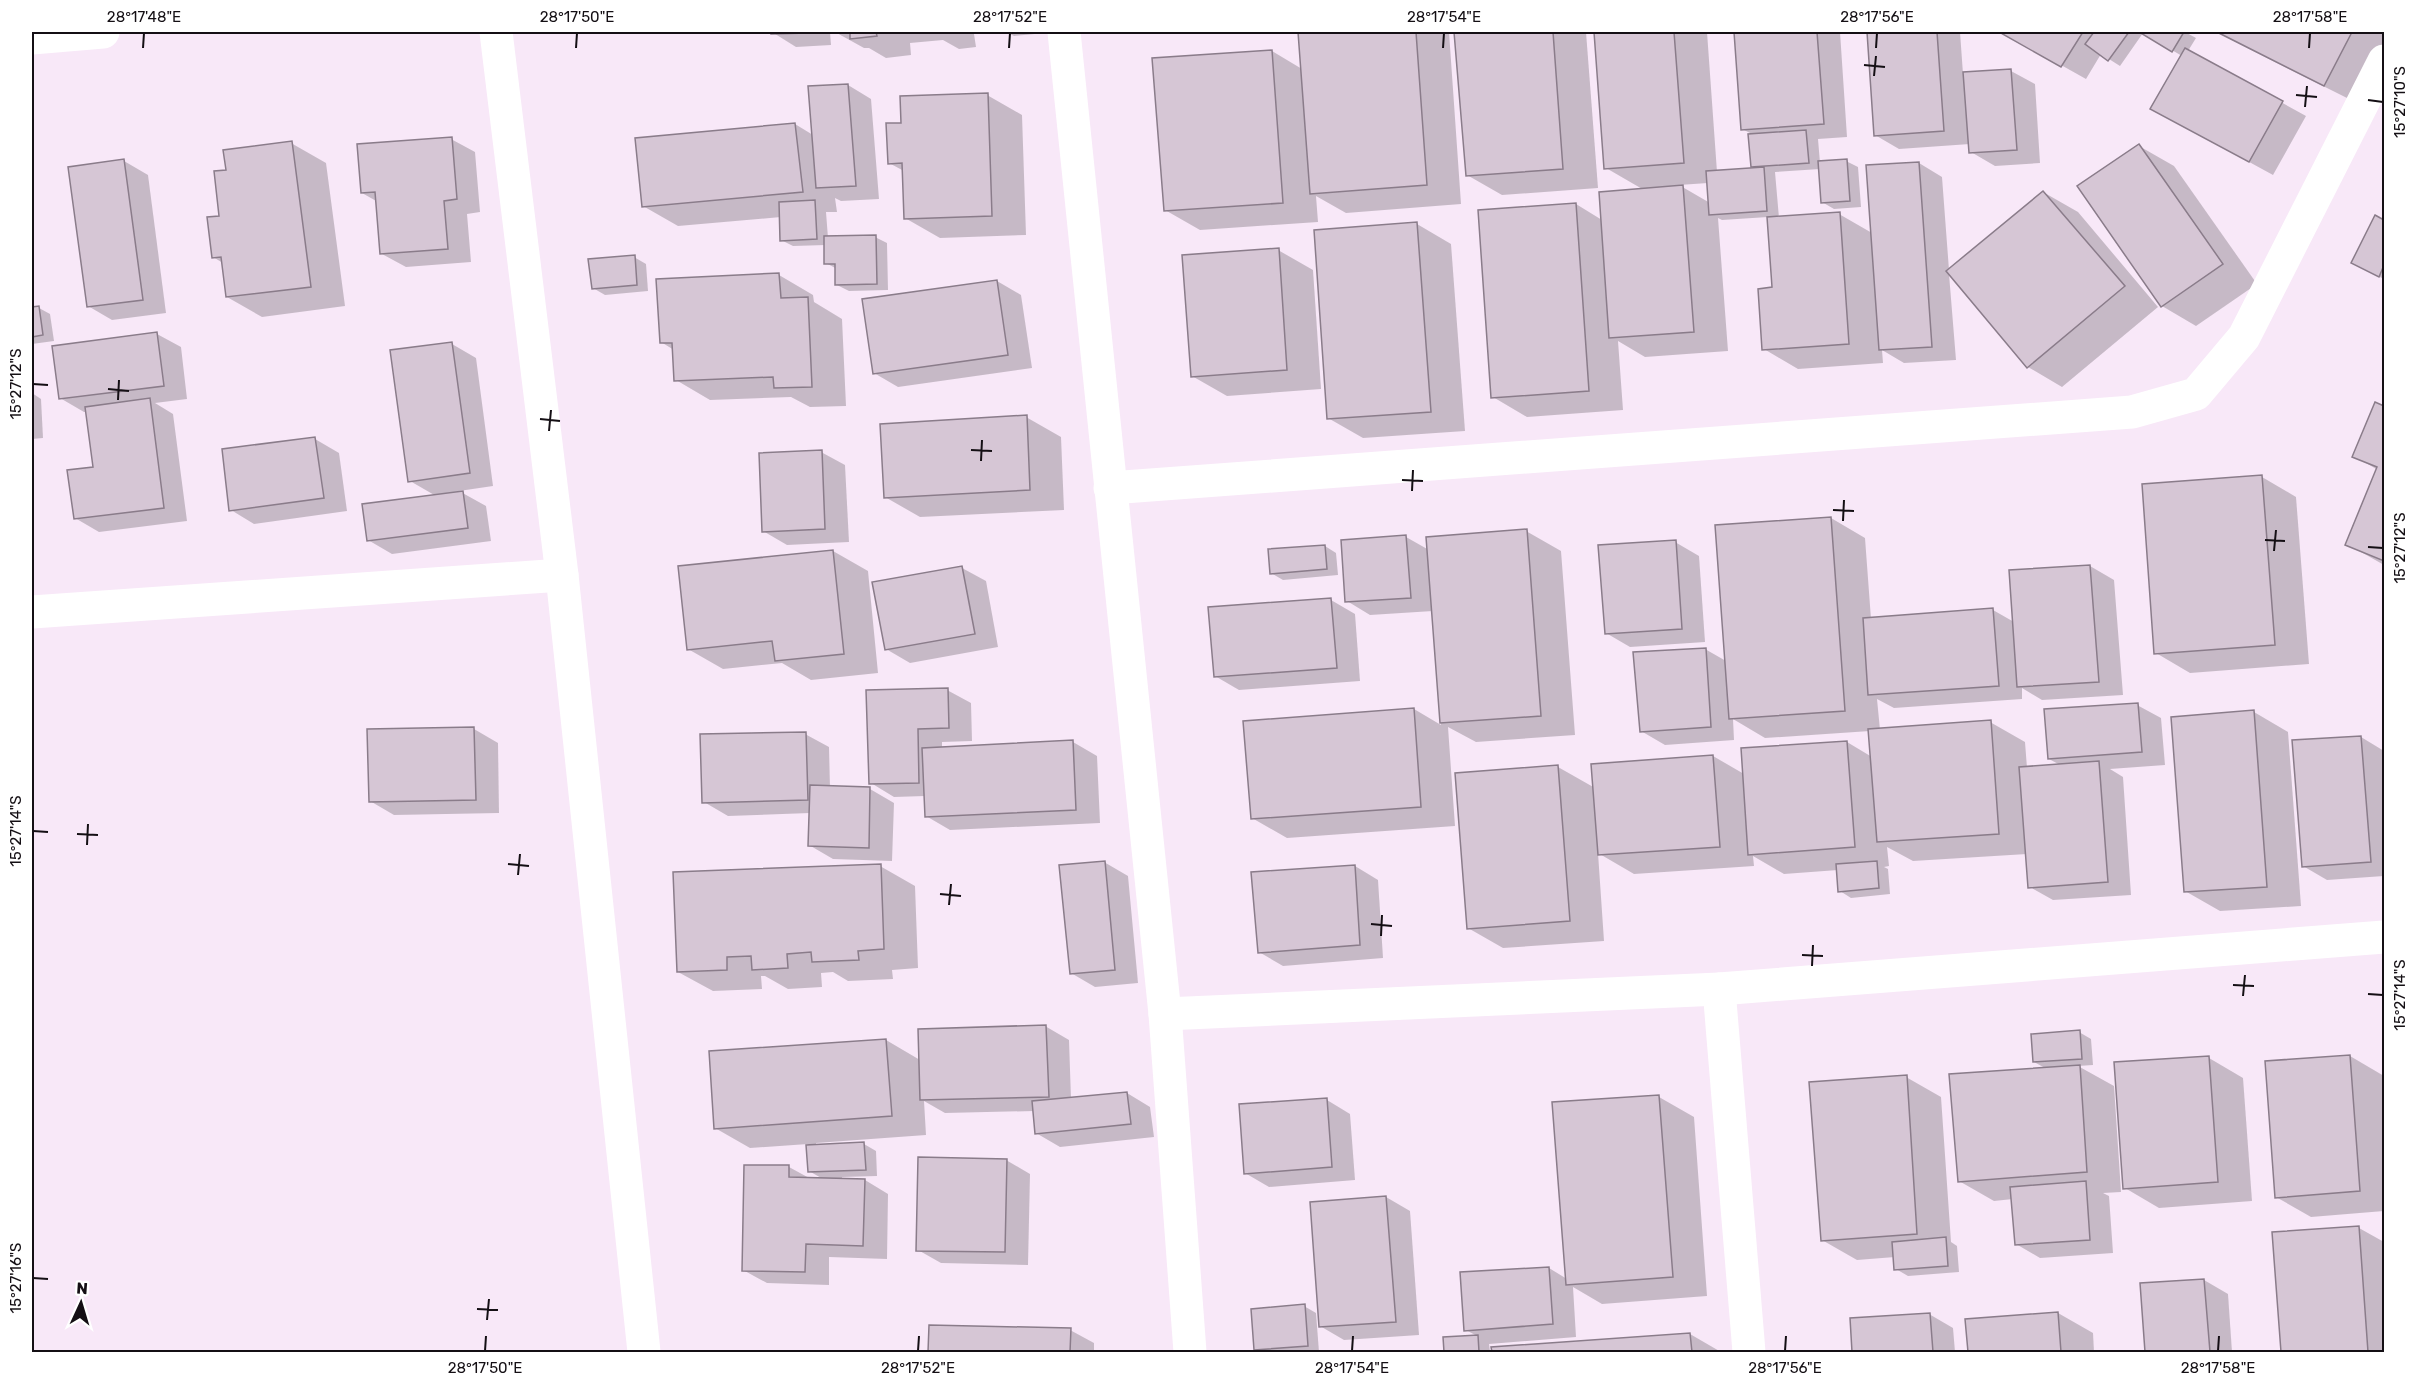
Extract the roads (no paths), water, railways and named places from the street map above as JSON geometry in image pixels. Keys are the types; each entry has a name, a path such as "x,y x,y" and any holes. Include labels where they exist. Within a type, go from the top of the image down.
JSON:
{"street":[{"path":"32,38 103,32"},
{"path":"496,32 562,575 644,1353"},
{"path":"1064,32 1165,1014 1190,1353"},
{"path":"1110,488 2132,412 2196,394 2244,337 2385,61"},
{"path":"32,612 562,575"},
{"path":"1165,1014 1719,989 2385,937"},
{"path":"1719,989 1749,1353"}]}
